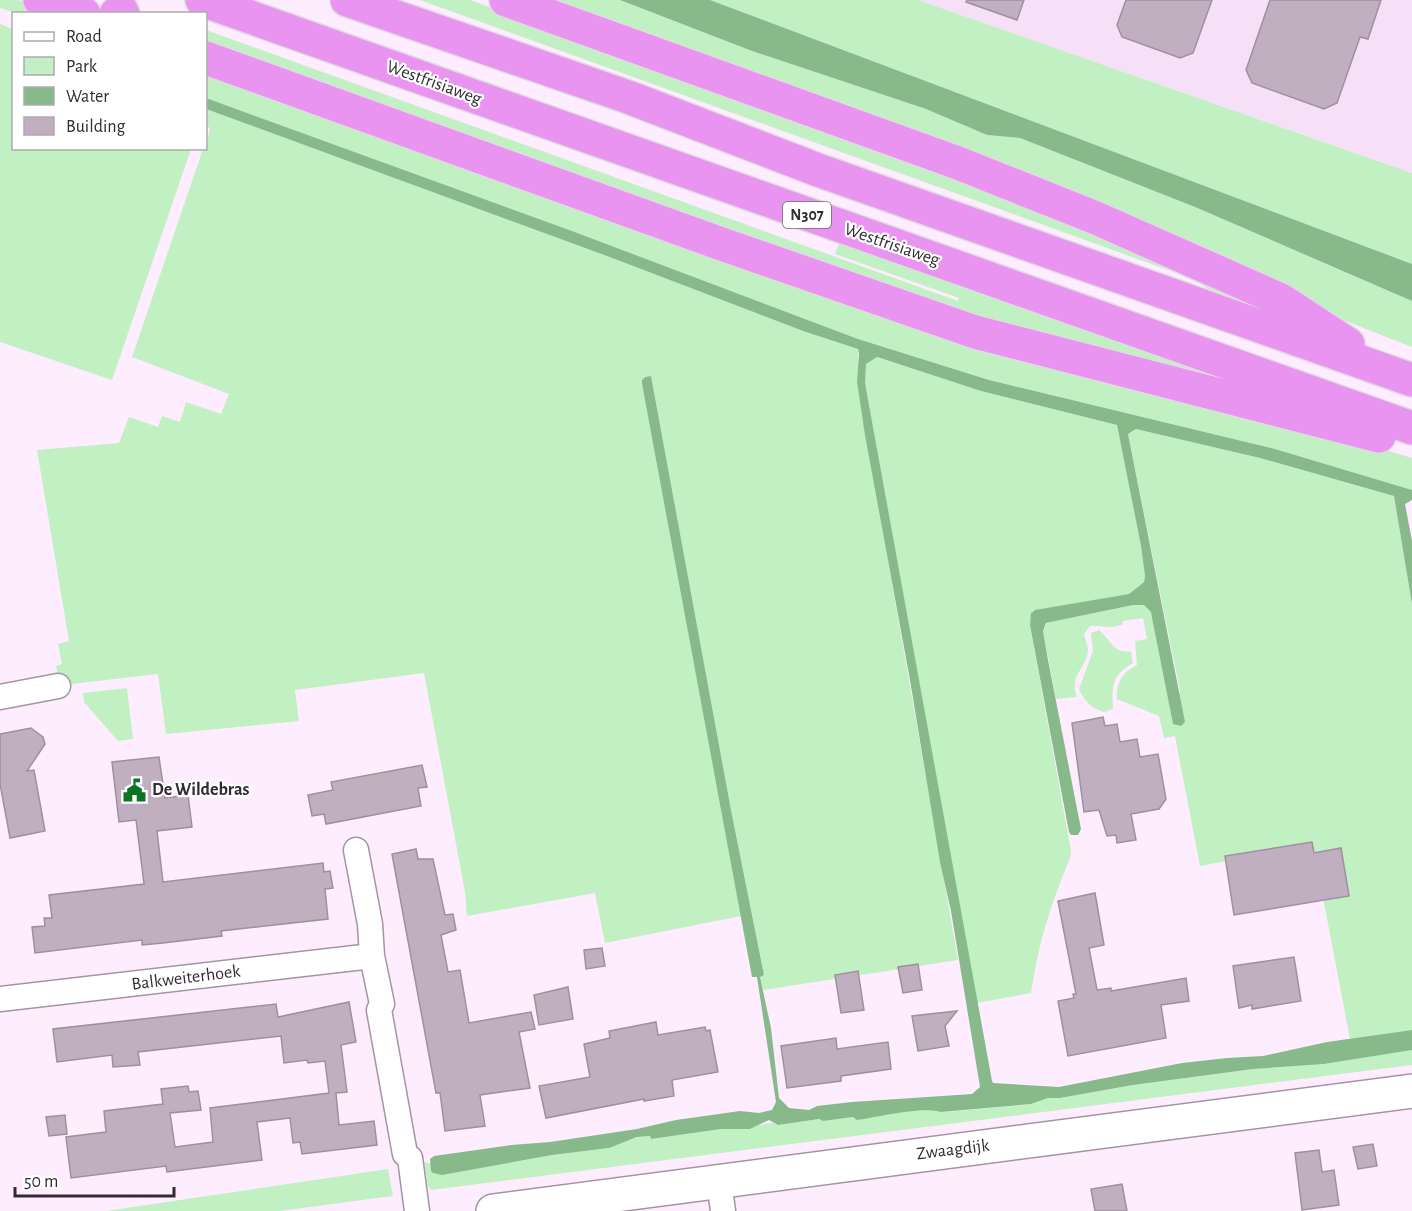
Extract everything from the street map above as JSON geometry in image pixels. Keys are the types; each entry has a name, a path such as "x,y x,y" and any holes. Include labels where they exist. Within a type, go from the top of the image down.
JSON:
{"highway":[{"path":"40,0 78,12"},
{"name":"Westfrisiaweg","path":"202,0 1412,428"},
{"name":"N307","path":"346,0 628,98 818,170 1404,377"},
{"name":"N307","path":"506,0 947,159 1096,218 1281,300 1404,377"},
{"path":"207,58 761,258 975,332 1359,432 1412,442"}],"street":[{"path":"0,697 58,686"},
{"path":"356,850 370,924 372,956 382,1004 380,1010 405,1154 410,1158 417,1211"},
{"name":"Balkweiterhoek","path":"0,999 372,956"},
{"name":"Zwaagdijk","path":"493,1211 721,1196 1412,1091"}],"shaded area":[{"path":"918,0 1412,0 1412,173 1356,153"}],"green space":[{"path":"0,0 18,0 56,12 13,12 0,8"},
{"path":"420,0 470,0 933,168 1016,200 1268,311 1210,290 1193,279"},
{"path":"525,0 620,0 752,51 926,109 987,135 1020,138 1195,207 1412,301 1412,347"},
{"path":"710,0 918,0 1412,173 1412,264"},
{"path":"0,24 12,29 12,150 191,150 112,380 0,342"},
{"path":"207,30 958,301 959,298 835,254 840,240 1258,391 1110,362 207,48"},
{"path":"207,64 1293,422 1412,458 1412,490 1275,449 989,380 858,339 572,231 207,98"},
{"path":"207,109 607,256 803,331 858,349 859,395 958,960 763,990 760,976 764,975 731,810 651,376 644,377 642,384 741,916 605,943 595,893 467,916 465,892 424,673 295,690 299,721 166,734 158,674 63,685 58,677 56,666 62,664 58,644 69,641 37,450 119,443 129,417 158,427 162,416 180,422 186,402 221,414 229,394 132,357 203,150 207,150 210,128 207,126"},
{"path":"876,357 981,391 1117,425 1141,546 1144,582 1129,594 1032,611 1030,625 1071,851 1046,924 1031,993 977,1003 865,383 866,364"},
{"path":"1136,429 1260,458 1394,496 1412,604 1412,1030 1350,1039 1313,845 1200,866 1175,736 1164,738 1159,716 1117,699 1121,679 1127,671 1137,665 1135,641 1147,639 1143,618 1122,621 1123,624 1114,627 1090,626 1084,634 1088,649 1087,656 1075,683 1077,697 1056,699 1043,631 1047,623 1133,605 1144,605 1151,612 1173,724 1180,691 1128,434"},
{"path":"1099,630 1120,651 1131,651 1133,663 1120,672 1114,682 1113,709 1104,712 1088,704 1079,689 1093,651 1091,633"},
{"path":"127,688 133,739 118,741 84,702 83,693"},
{"path":"1412,1050 1412,1065 431,1190 428,1186 424,1162 431,1164 431,1171 442,1175 552,1155 608,1148 638,1137 651,1136 652,1139 819,1119 823,1121 853,1117 857,1120 920,1109 941,1112 1031,1104 1048,1098 1060,1098 1133,1085 1253,1069 1324,1064"},
{"path":"388,1169 393,1196 280,1211 106,1211"}],"water":[{"path":"620,0 710,0 1412,264 1412,301 1195,207 1020,138 987,135 926,109 752,51"},
{"path":"207,98 572,231 858,339 989,380 1275,449 1412,490 1412,500 1405,504 1412,541 1412,604 1394,496 1260,458 1136,429 1128,434 1185,722 1181,726 1173,724 1151,612 1144,605 1133,605 1046,623 1043,631 1081,829 1078,835 1071,835 1030,625 1031,613 1035,610 1129,594 1144,582 1141,546 1117,425 981,391 877,357 866,364 865,383 993,1083 1059,1087 1182,1063 1263,1056 1327,1042 1412,1030 1412,1050 1324,1064 1253,1069 1133,1085 1060,1098 1048,1098 1031,1104 941,1112 923,1110 857,1120 853,1117 823,1121 819,1119 778,1125 769,1120 750,1129 721,1129 651,1139 650,1136 637,1137 609,1148 552,1155 442,1175 433,1173 430,1159 434,1156 550,1142 740,1111 759,1113 772,1110 776,1102 757,977 752,977 642,384 645,377 651,376 731,810 764,975 760,977 771,1028 779,1098 789,1108 809,1110 817,1106 852,1102 972,1094 980,1087 951,911 940,862 910,680 865,435 857,382 858,349 803,331 607,256 207,109"}],"building":[{"path":"967,0 1024,0 1017,20 966,2"},
{"path":"1126,0 1212,0 1193,53 1180,58 1122,37 1117,25"},
{"path":"1270,0 1381,0 1368,39 1360,37 1337,103 1324,109 1252,83 1246,70"},
{"path":"1103,717 1105,726 1117,724 1120,742 1137,739 1140,757 1158,754 1166,799 1159,809 1131,814 1136,840 1117,843 1116,835 1107,836 1099,810 1084,812 1072,723"},
{"path":"31,728 43,737 45,744 27,771 34,770 45,831 10,838 0,784 0,734"},
{"path":"159,757 165,798 188,795 192,827 157,831 163,882 323,863 324,872 330,871 333,888 325,889 328,919 221,931 222,936 163,943 142,945 142,940 35,953 32,927 45,926 44,918 52,918 49,895 144,884 136,820 119,822 112,762"},
{"path":"422,765 427,787 418,788 421,806 326,824 324,814 312,816 308,795 333,790 331,782"},
{"path":"1312,842 1314,853 1341,848 1349,896 1234,915 1225,856"},
{"path":"416,849 418,859 433,859 445,915 453,914 456,930 441,935 448,972 460,970 469,1023 531,1012 535,1029 519,1032 530,1088 480,1095 485,1126 445,1131 440,1093 436,1093 392,854"},
{"path":"1095,893 1104,945 1089,948 1097,990 1111,988 1111,991 1186,978 1189,1001 1161,1005 1166,1038 1068,1056 1058,1001 1074,998 1073,994 1076,994 1058,901"},
{"path":"602,948 605,966 586,969 584,950"},
{"path":"1294,957 1301,1001 1252,1009 1252,1005 1239,1008 1233,966"},
{"path":"918,964 922,990 903,993 898,967"},
{"path":"858,971 864,1010 841,1013 835,975"},
{"path":"568,987 573,1019 539,1025 534,995"},
{"path":"349,1002 356,1042 341,1045 347,1092 336,1093 339,1125 374,1121 377,1145 302,1154 300,1142 293,1143 290,1118 257,1122 262,1160 167,1172 166,1166 71,1178 66,1137 106,1132 104,1111 163,1104 161,1089 188,1086 189,1092 198,1091 201,1110 170,1113 175,1147 213,1142 210,1108 329,1093 325,1061 308,1063 307,1060 284,1063 281,1036 138,1052 140,1065 113,1067 112,1055 57,1062 53,1029 276,1004 278,1017"},
{"path":"957,1011 945,1026 949,1046 918,1051 912,1016"},
{"path":"656,1022 658,1035 705,1027 706,1031 710,1030 718,1072 672,1080 674,1096 644,1101 644,1099 546,1118 539,1086 590,1077 584,1044 610,1038 609,1031"},
{"path":"836,1038 837,1049 888,1042 891,1069 841,1076 841,1081 787,1088 781,1046"},
{"path":"65,1115 67,1134 49,1136 46,1117"},
{"path":"1373,1144 1377,1166 1358,1169 1353,1147"},
{"path":"1319,1150 1322,1172 1334,1170 1339,1205 1302,1210 1295,1153"},
{"path":"1122,1184 1127,1211 1095,1211 1091,1189"}],"place":[{"name":"De Wildebras","path":"134,790"}]}
